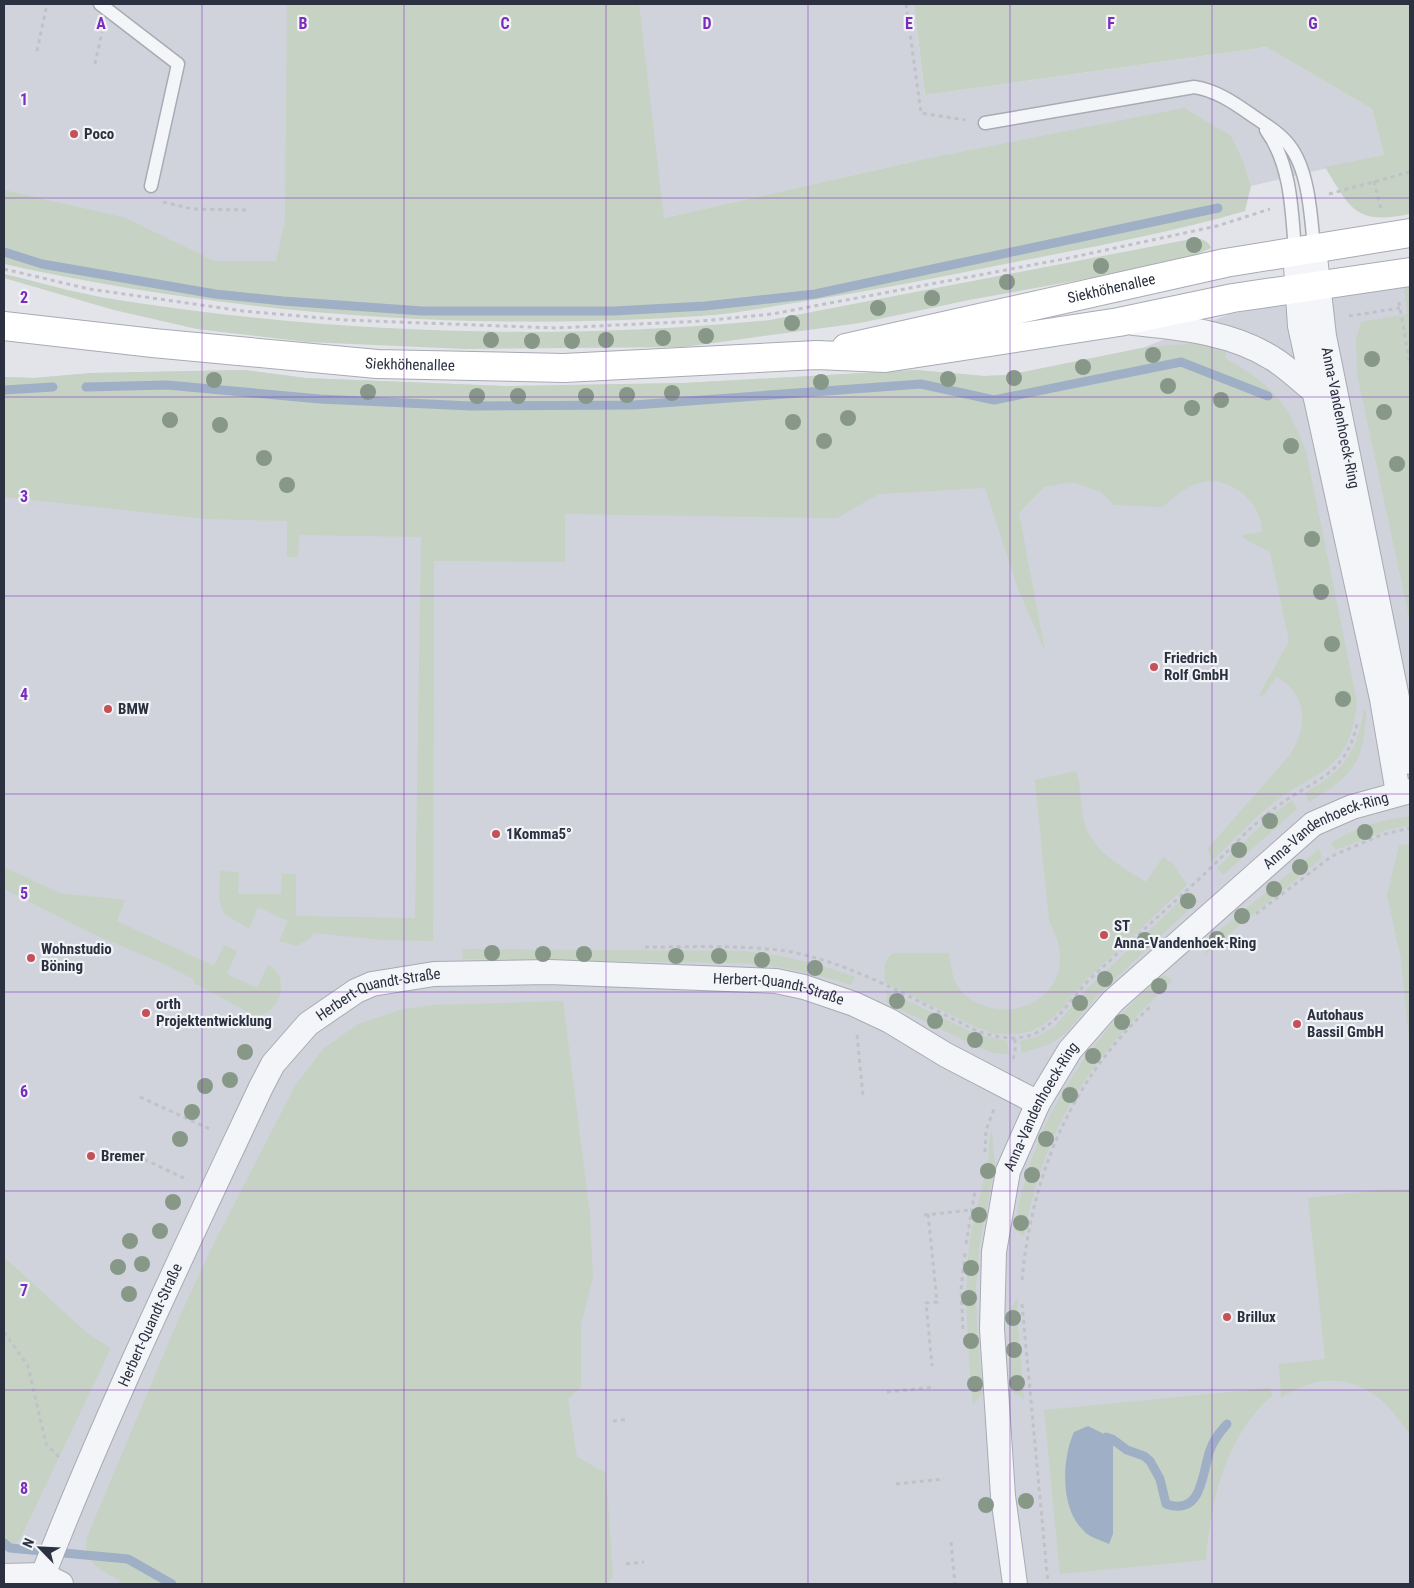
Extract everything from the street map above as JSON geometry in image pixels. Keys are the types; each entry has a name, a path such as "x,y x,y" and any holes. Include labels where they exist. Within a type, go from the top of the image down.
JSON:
{"main road":[{"name":"Siekhöhenallee","path":"817,355 938,325 1226,263 1410,233"},
{"name":"Siekhöhenallee","path":"4,326 153,343 377,364 564,368 817,355 885,358 1120,322 1216,301 1410,272"}],"street":[{"name":"Anna-Vandenhoeck-Ring","path":"1305,250 1308,288 1326,346 1410,762"},
{"name":"Anna-Vandenhoeck-Ring","path":"1015,1584 1003,1496 992,1329 994,1252 1008,1171 1038,1103 1070,1050 1113,1001 1313,824 1352,807 1404,792 1382,699 1325,430 1314,392 1300,326 1308,288"},
{"name":"Anna-Vandenhoeck-Ring","path":"1120,322 1188,329 1240,342 1273,358 1314,392"},
{"name":"Herbert-Quandt-Straße","path":"4,1576 50,1575 64,1523 83,1473 212,1190 265,1079 290,1044 308,1024 356,991 372,984 434,974 549,972 776,981 804,987 854,1004 890,1021 946,1055 1038,1103"}],"lane":[{"path":"103,6 178,64 151,186"},
{"path":"985,123 1194,87 1218,95 1252,115 1288,144 1298,157 1309,199 1305,250"},
{"path":"1252,115 1274,140 1281,157 1291,202 1305,250"}],"path":[{"path":"36,51 47,4"},
{"path":"906,4 921,113 985,123"},
{"path":"95,64 103,6"},
{"path":"1309,199 1410,172"},
{"path":"158,201 193,209 246,210"},
{"path":"4,269 98,290 243,311 345,320 554,328 702,321 772,314 1064,259 1217,226 1291,202"},
{"path":"637,946 780,950 822,960 874,980 976,1031 994,1036 1015,1038 1034,1034 1051,1024 1086,983 1270,812 1328,776 1343,759 1354,741 1362,704 1382,699"},
{"path":"1254,915 1332,856 1381,835 1410,828"},
{"path":"1022,1289 1030,1221 1042,1172 1057,1136 1082,1088 1114,1044 1158,1001"},
{"path":"854,1004 863,1096"},
{"path":"1015,1038 1015,1053"},
{"path":"140,1097 236,1140"},
{"path":"986,1130 996,1104"},
{"path":"137,1156 212,1190"},
{"path":"932,1366 926,1303 937,1302 926,1214 971,1210"},
{"path":"1021,1298 1048,1584"},
{"path":"4,1332 28,1366 46,1444 59,1458 83,1473"},
{"path":"887,1392 935,1387"},
{"path":"613,1421 629,1419"},
{"path":"896,1484 944,1479"},
{"path":"950,1542 955,1584"},
{"path":"626,1564 644,1562"}],"shaded area":[{"path":"4,4 914,4 925,95 1266,47 1372,109 1384,155 1251,186 1244,163 920,160 664,218 276,261 214,274 4,227"},
{"path":"1410,283 1410,1584 4,1584 4,377 34,378 92,373 244,370 306,378 504,386 684,383 916,370 984,376 1008,375 1142,348 1230,314"}],"green space":[{"path":"287,4 639,4 664,218 920,160 1184,108 1231,136 1244,163 1251,186 1245,211 1186,227 903,284 725,314 700,316 525,322 350,315 263,307 176,295 4,264 4,190 126,218 214,261 276,261 285,220"},
{"path":"914,4 1410,4 1410,214 1378,217 1357,211 1349,204 1325,167 1384,155 1372,109 1266,47 925,95"},
{"path":"1191,239 1205,241 1211,248 1179,262 969,300 860,323 684,347 465,349 307,342 197,329 114,310 4,278 4,274 106,298 188,310 271,319 437,330 604,331 770,320"},
{"path":"1410,283 1410,622 1357,374 1356,340 1361,322 1407,314 1404,285"},
{"path":"1196,343 1226,351 1225,358 1255,377 1276,396 1284,406 1299,433 1306,451 1357,702 1353,727 1346,745 1337,758 1326,769 1266,809 1211,862 1208,848 1289,756 1300,735 1302,724 1300,702 1287,684 1276,677 1264,695 1258,697 1289,641 1270,552 1243,538 1242,535 1262,532 1261,521 1257,511 1242,493 1222,483 1210,481 1189,487 1163,507 1114,505 1101,492 1072,482 1044,487 1019,513 1045,651 1018,589 985,488 879,494 837,518 565,514 565,562 434,561 433,941 382,940 313,933 311,938 297,946 279,941 288,921 258,907 249,929 224,914 219,900 220,871 239,872 238,894 281,894 282,874 296,874 296,916 415,918 421,537 299,535 298,557 287,557 287,521 207,519 4,497 4,377 34,378 92,373 244,370 306,378 504,386 684,383 916,370 984,376 1008,375 1142,348"},
{"path":"1364,710 1366,710 1363,743 1354,766 1336,784 1309,802 1305,793 1330,777 1346,760 1352,750 1361,726"},
{"path":"1076,771 1085,825 1089,835 1102,852 1146,882 1163,857 1172,863 1187,885 1084,982 1061,1010 1046,1023 1032,1031 1017,1034 995,1034 978,1028 885,983 884,970 886,962 894,953 949,953 952,974 956,984 967,996 982,1005 997,1009 1023,1007 1034,1002 1044,994 1052,985 1058,973 1060,949 1049,920 1035,780"},
{"path":"1292,800 1297,809 1223,875 1217,868 1274,813"},
{"path":"1410,816 1410,825 1387,830 1336,850 1331,843 1369,825"},
{"path":"1410,844 1410,1049 1401,959 1387,895 1399,845"},
{"path":"1319,849 1322,858 1204,955 1209,939"},
{"path":"4,867 59,893 125,900 117,921 214,966 224,945 237,951 227,974 257,988 268,965 275,970 280,978 280,995 270,1010 262,1014 253,1015 194,983 193,979 164,964 91,933 4,889"},
{"path":"1191,891 1198,901 1097,996 1066,1033 1050,1044 1022,1053 1020,1041 1036,1037 1054,1027 1090,986"},
{"path":"463,949 744,951 801,960 855,977 851,985 796,971 741,963 462,959"},
{"path":"1164,975 1173,980 1118,1037 1095,1065 1059,1126 1045,1159 1033,1196 1024,1236 1014,1229 1021,1195 1046,1124 1061,1096 1077,1069 1117,1018"},
{"path":"886,990 976,1034 1007,1041 1009,1054 994,1053 978,1047 887,1003"},
{"path":"563,1001 590,1214 593,1277 581,1325 581,1387 568,1399 577,1457 606,1473 613,1576 608,1584 118,1584 120,1580 99,1569 87,1553 87,1537 179,1318 211,1249 295,1086 323,1049 358,1024 403,1009 433,1005"},
{"path":"992,1131 995,1166 979,1248 976,1286 977,1332 983,1392 973,1405 967,1327 969,1248 988,1161"},
{"path":"1410,1189 1410,1434 1381,1400 1370,1392 1347,1382 1324,1381 1313,1383 1302,1386 1281,1398 1279,1364 1325,1359 1308,1198 1377,1190"},
{"path":"4,1257 87,1333 111,1348 21,1537 16,1544 4,1553"},
{"path":"1018,1298 1017,1314 1024,1399 1011,1391 1008,1312"},
{"path":"1270,1388 1273,1395 1243,1429 1223,1470 1212,1515 1206,1560 1060,1574 1044,1410"}],"water":[{"path":"1088,1426 1102,1433 1113,1445 1113,1534 1109,1544 1091,1536 1082,1529 1075,1520 1067,1495 1065,1468 1070,1443 1074,1432"}],"waterway":[{"path":"4,252 42,264 215,294 283,301 422,311 614,311 705,306 815,294 1218,208"},
{"path":"86,387 167,385 320,399 471,406 634,405 921,384 994,400 1181,362 1268,396"},
{"path":"4,390 53,387"},
{"path":"1106,1437 1127,1450 1144,1456 1150,1461 1160,1479 1166,1504 1178,1506 1187,1504 1199,1490 1212,1446 1217,1436 1227,1424"},
{"path":"4,1543 10,1548 128,1559 172,1584"}],"place":[{"name":"Poco","path":"74,134"},
{"name":"Friedrich Rolf GmbH","path":"1154,667"},
{"name":"BMW","path":"108,709"},
{"name":"1Komma5°","path":"496,834"},
{"name":"ST Anna-Vandenhoek-Ring","path":"1104,935"},
{"name":"Wohnstudio Böning","path":"31,958"},
{"name":"orth Projektentwicklung","path":"146,1013"},
{"name":"Autohaus Bassil GmbH","path":"1297,1024"},
{"name":"Bremer","path":"91,1156"},
{"name":"Brillux","path":"1227,1317"}]}
